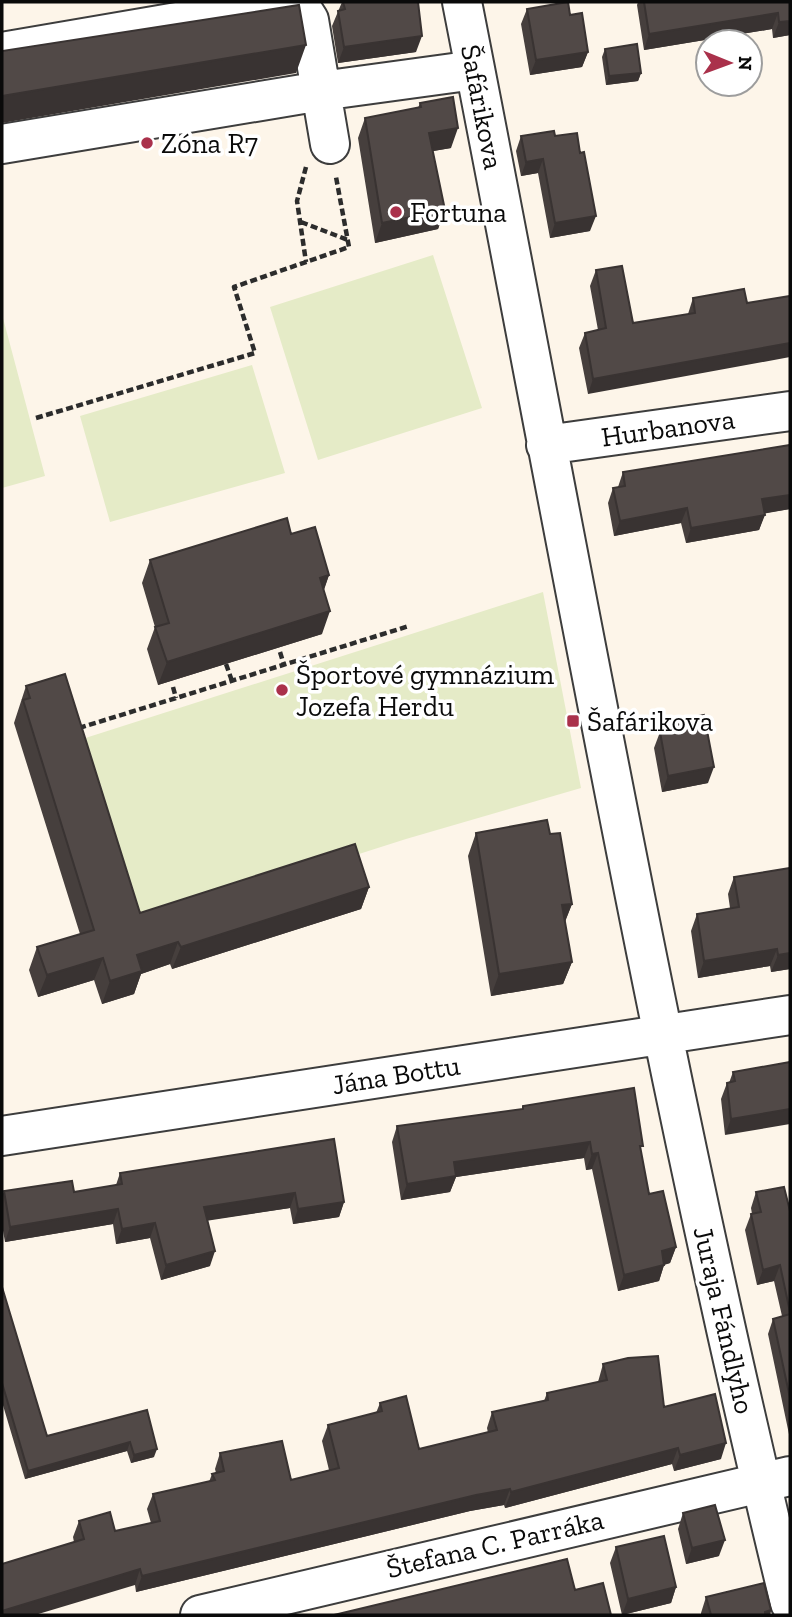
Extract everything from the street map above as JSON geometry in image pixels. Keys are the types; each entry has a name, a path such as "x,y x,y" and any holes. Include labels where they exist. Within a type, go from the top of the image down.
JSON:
{"street":[{"name":"Šafárikova","path":"462,2 662,1037"},
{"path":"2,52 200,10 288,3 300,6 309,20 330,144"},
{"path":"2,144 321,91 384,87 475,70"},
{"name":"Hurbanova","path":"547,445 790,411"},
{"name":"Jána Bottu","path":"2,1136 790,1016"},
{"name":"Juraja Fándlyho","path":"662,1037 775,1479 790,1603"},
{"name":"Štefana C. Parráka","path":"200,1615 775,1479"}],"path":[{"path":"36,418 255,353 234,287 306,262 349,247 330,144 312,148 297,201 306,262"},
{"path":"300,222 348,240"},
{"path":"67,732 409,626"},
{"path":"281,652 284,664"},
{"path":"226,664 232,681"},
{"path":"173,687 176,698"}],"green space":[{"path":"433,255 482,408 318,460 270,307"},
{"path":"2,319 45,476 2,488"},
{"path":"252,365 285,473 110,522 80,416"},
{"path":"543,592 581,788 406,839 134,926 76,741"}],"building":[{"path":"343,2 418,2 422,36 344,47 338,11 345,9"},
{"path":"568,2 570,15 582,13 588,52 536,60 527,9"},
{"path":"644,2 790,2 790,21 779,22 778,13 649,34"},
{"path":"299,5 306,45 2,96 2,51"},
{"path":"637,44 641,73 609,76 605,49"},
{"path":"453,97 458,128 429,133 445,210 382,223 365,118 421,107 420,103"},
{"path":"554,131 555,136 577,133 580,153 584,152 596,216 555,223 543,159 526,162 521,136"},
{"path":"622,266 633,323 695,313 693,298 744,289 747,303 790,296 790,343 593,379 585,333 606,328 596,270"},
{"path":"790,445 790,495 762,499 765,515 691,528 687,508 620,521 613,488 625,486 623,472"},
{"path":"287,518 291,534 315,527 329,575 320,578 330,611 167,662 155,627 169,623 150,560"},
{"path":"65,674 140,913 355,844 369,887 181,947 178,942 137,955 142,971 110,981 103,958 47,975 37,947 94,930 23,700 30,698 26,686"},
{"path":"704,715 714,767 668,776 660,732 673,730 672,721"},
{"path":"547,820 550,834 560,833 572,904 562,905 572,962 499,974 476,833"},
{"path":"790,868 790,953 778,955 777,949 704,961 697,914 739,907 734,877"},
{"path":"790,1062 790,1109 731,1119 727,1083 735,1081 733,1072"},
{"path":"634,1088 643,1146 640,1146 649,1194 663,1191 676,1247 662,1251 664,1265 624,1275 598,1153 592,1154 590,1142 454,1162 456,1176 407,1184 397,1126 523,1109 523,1106"},
{"path":"334,1139 344,1202 298,1209 295,1193 204,1207 215,1251 166,1265 155,1223 122,1229 118,1209 10,1227 4,1191 72,1181 74,1192 122,1184 120,1173"},
{"path":"784,1187 790,1211 790,1312 780,1265 763,1270 751,1214 761,1212 756,1192"},
{"path":"2,1287 47,1436 147,1410 157,1449 134,1455 130,1442 28,1471 2,1383"},
{"path":"790,1314 790,1398 773,1319"},
{"path":"658,1356 664,1407 715,1394 726,1443 680,1455 678,1448 511,1492 510,1489 476,1495 142,1576 140,1569 2,1611 2,1564 84,1539 79,1521 110,1512 115,1531 160,1521 153,1494 215,1480 212,1474 224,1471 220,1453 282,1441 291,1480 339,1468 328,1425 382,1411 380,1403 406,1396 419,1449 497,1430 492,1412 548,1400 547,1393 607,1380 603,1364 628,1358"},
{"path":"715,1505 725,1540 692,1548 683,1513"},
{"path":"664,1536 676,1587 628,1599 616,1547"},
{"path":"567,1559 575,1590 603,1583 611,1615 334,1615"},
{"path":"764,1583 771,1610 765,1612 765,1615 711,1615 706,1597"}],"place":[{"name":"Zóna R7","path":"147,143"},
{"name":"Fortuna","path":"396,212"},
{"name":"Športové gymnázium Jozefa Herdu","path":"282,690"},
{"name":"Šafárikova","path":"573,721"}]}
